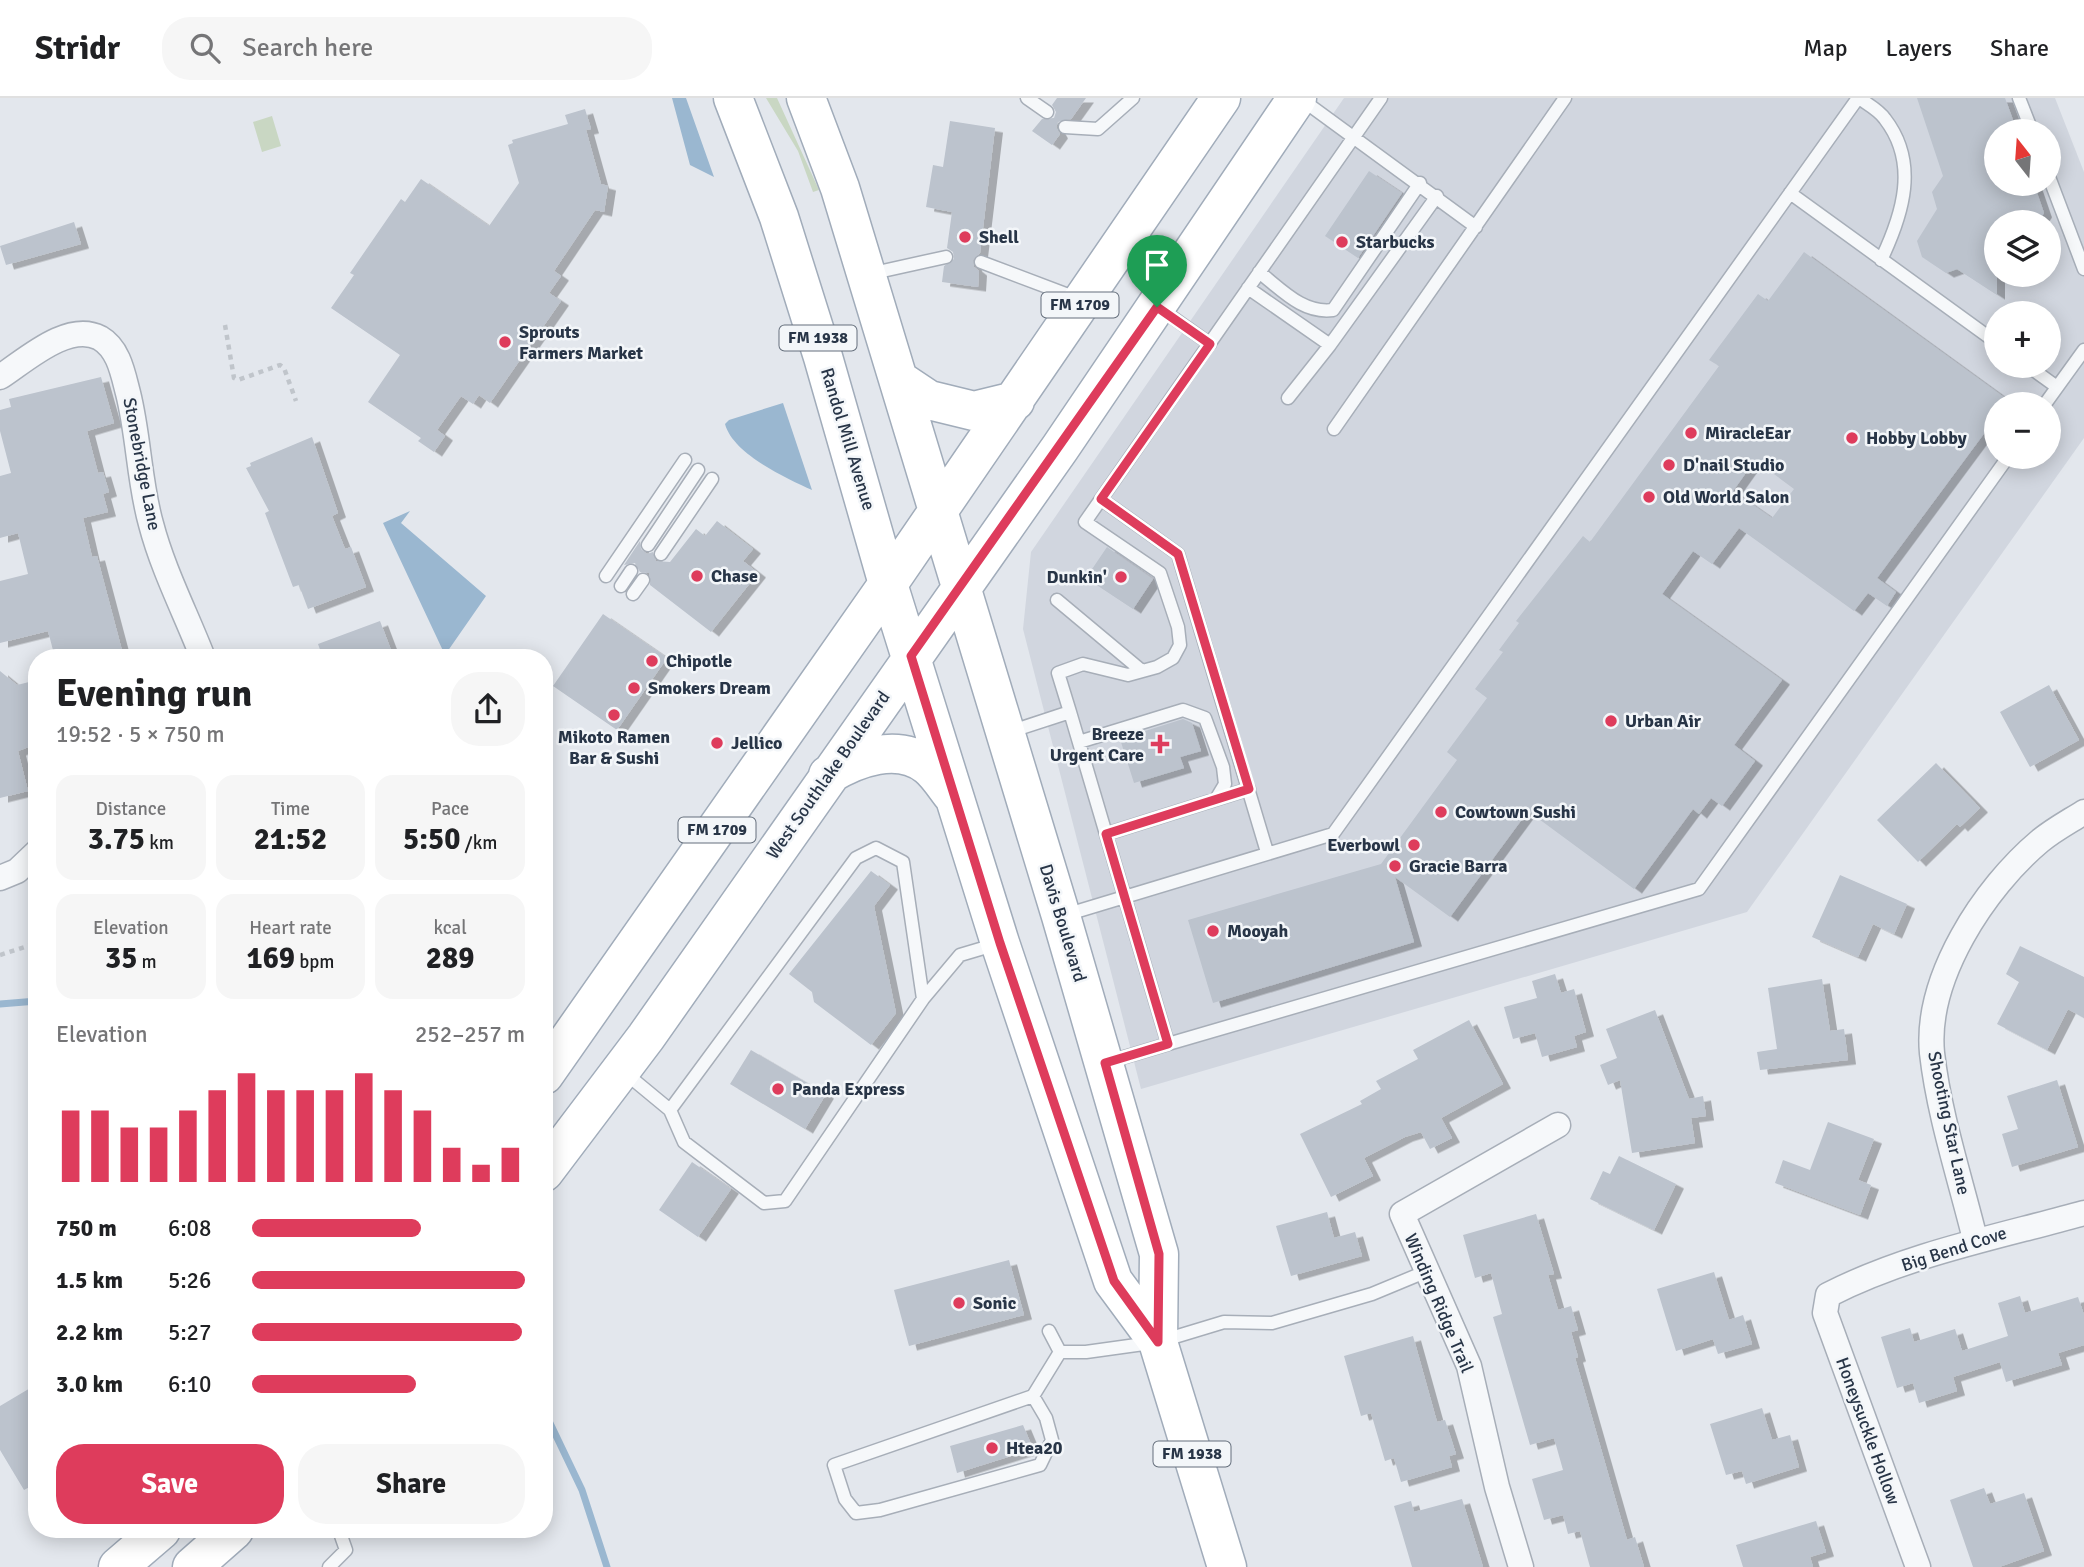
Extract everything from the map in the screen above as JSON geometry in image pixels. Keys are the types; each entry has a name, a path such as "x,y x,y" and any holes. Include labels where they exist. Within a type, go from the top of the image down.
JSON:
{"main road":[{"name":"Randol Mill Avenue","path":"733,98 779,217 824,357 888,584"},
{"name":"FM 1938","path":"806,98 840,188 937,510"},
{"name":"FM 1709","path":"553,1062 1015,401 1221,98"},
{"name":"West Southlake Boulevard","path":"553,1160 621,1070 911,656 961,589 1299,98"},
{"path":"899,380 929,400 974,411 1015,401"},
{"name":"Davis Boulevard","path":"937,510 1105,1063 1159,1254 1158,1342 1227,1567"},
{"name":"Davis Boulevard","path":"888,584 1000,943 1114,1281 1158,1342"},
{"path":"828,775 852,761 877,755 904,755 927,765 958,802"},
{"path":"120,1566 152,1538"},
{"path":"192,1567 225,1538"}],"street":[{"name":"Stonebridge Lane","path":"0,377 56,341 73,335 100,338 113,349 124,375 136,425 151,526 200,649"},
{"name":"Shooting Star Lane","path":"1975,1240 1942,1108 1932,1050 1938,990 1962,937 1996,886 2040,841 2084,811"},
{"path":"0,878 16,871 28,860"},
{"name":"Winding Ridge Trail","path":"1521,1567 1497,1487 1469,1366 1425,1272 1402,1213 1558,1125"},
{"name":"Big Bend Cove","path":"1828,1295 1882,1272 1975,1240 2084,1213"},
{"name":"Honeysuckle Hollow","path":"1828,1295 1825,1313 1918,1567"}],"lane":[{"path":"1027,98 1046,112"},
{"path":"1066,127 1098,129 1133,98"},
{"path":"1299,98 1420,183 1476,227"},
{"path":"1168,1044 1058,673 1083,664 1128,675 1142,671 1173,658 1180,645 1178,627 1160,573 1085,522 1381,98"},
{"path":"1334,429 1565,98"},
{"path":"1061,916 1333,834 1858,98 1884,117 1899,143 1906,168 1900,220 1881,260"},
{"path":"2019,98 2027,119"},
{"path":"1259,272 1300,304 1318,312 1333,310 1420,183"},
{"path":"1790,194 1984,334"},
{"path":"1288,398 1330,345 1437,196"},
{"path":"2056,196 2084,269"},
{"path":"865,275 946,257"},
{"path":"981,262 1083,301"},
{"path":"1248,288 1330,345"},
{"path":"1157,307 1210,344"},
{"path":"2053,392 2084,350"},
{"path":"2045,378 2057,387"},
{"path":"606,576 685,460"},
{"path":"1105,1063 1699,889 1999,469"},
{"path":"649,545 698,470"},
{"path":"661,554 712,478"},
{"path":"1101,499 1178,554 1267,852"},
{"path":"621,586 631,571"},
{"path":"633,594 643,580"},
{"path":"1057,600 1142,671"},
{"path":"1079,742 1183,710 1205,718 1223,767 1225,784 1216,799"},
{"path":"1005,733 1070,712"},
{"path":"1106,834 1249,789"},
{"path":"670,1110 856,858 876,848 903,862 923,999"},
{"path":"621,1070 670,1110 684,1142 764,1203 785,1201 923,999 960,955 1000,943"},
{"path":"1060,1352 1086,1352 1158,1342 1224,1322 1272,1323 1372,1293 1425,1272"},
{"path":"1049,1331 1060,1352"},
{"path":"1033,1396 1046,1418 1052,1440 1040,1465 856,1514 845,1499 834,1465 1033,1396 1060,1352"},
{"path":"329,1567 346,1550 342,1538"}],"path":[{"path":"225,325 234,378 239,380 279,365 284,368 296,401"},
{"path":"0,955 28,946"}],"shaded area":[{"path":"1344,98 2055,98 2084,172 2084,438 1747,912 1141,1089 1023,629 1031,552"}],"green space":[{"path":"766,98 777,98 819,190 813,192 798,151"},
{"path":"272,116 281,146 262,152 253,122"}],"water":[{"path":"672,98 686,98 714,177 690,165"},
{"path":"783,403 812,490 775,472 749,455 730,435 725,424 729,420"},
{"path":"410,511 401,523 486,596 449,649 442,649 383,523"}],"building":[{"path":"1057,98 1086,98 1071,119 1058,122 1056,127 1060,134 1052,145 1032,131 1042,119 1054,118 1056,112 1052,105"},
{"path":"1917,98 2005,98 2013,119 1984,119 1984,196 2038,196 2043,210 1984,210 1984,287 1957,269 1946,273 1922,257 1917,241 1937,209 1932,192 1943,176"},
{"path":"585,109 591,129 586,130 601,184 608,186 604,212 595,210 554,271 561,276 549,293 561,301 490,403 479,395 473,404 461,396 437,430 445,436 434,452 418,441 421,438 368,402 400,355 331,308 354,275 350,273 401,199 405,202 421,179 489,226 519,183 508,145 513,143 512,140 568,124 565,115"},
{"path":"950,121 995,128 980,253 973,260 974,267 979,271 978,287 942,282 944,266 954,259 953,252 947,248 952,212 926,207 933,165 943,167"},
{"path":"1369,171 1402,193 1358,258 1325,236"},
{"path":"74,222 81,244 6,265 0,246"},
{"path":"1804,252 1997,392 1984,392 1984,434 1877,578 1896,592 1887,606 1868,593 1854,611 1739,528 1712,564 1693,551 1662,594 1782,680 1734,745 1755,761 1722,806 1711,798 1699,814 1693,809 1634,889 1528,811 1450,917 1395,877 1414,942 1213,1003 1188,920 1381,864 1457,760 1447,752 1487,698 1475,689 1503,652 1499,650 1519,623 1516,621 1583,536 1590,542 1719,366 1709,360 1758,294 1768,301","holes":["1755,460 1794,489 1772,518 1733,491"]},
{"path":"1985,287 1997,287 1997,295"},
{"path":"101,377 114,423 87,431 98,473 103,472 109,492 103,494 108,512 83,518 92,557 97,556 122,649 53,649 48,631 0,643 0,581 28,574 18,533 0,538 0,476 11,473 0,431 0,410 11,407 9,399"},
{"path":"312,437 338,513 332,516 345,549 351,547 366,587 308,609 299,585 293,587 265,513 269,511 246,468 251,466 250,463"},
{"name":"Chase","path":"717,521 753,549 743,561 758,573 711,632 650,585 649,573 640,572 635,563 624,565 640,541 641,549 647,554 653,552 656,561 670,562 696,529 705,536"},
{"name":"Dunkin'","path":"1107,547 1153,579 1133,609 1086,578"},
{"path":"603,614 667,658 617,730 553,686"},
{"path":"380,621 391,649 320,649 318,644"},
{"path":"0,671 17,685 28,682 28,747 18,751 28,791 0,798"},
{"path":"2049,685 2079,740 2030,767 2000,712"},
{"name":"Breeze Urgent Care","path":"1183,719 1192,723 1201,751 1180,757 1184,768 1134,783 1120,739"},
{"path":"1936,763 1980,808 1960,827 1957,824 1918,862 1877,820"},
{"path":"871,871 890,885 874,906 896,1013 871,1045 814,1002 812,992 789,974"},
{"path":"1840,875 1907,904 1894,934 1873,924 1858,957 1812,937"},
{"path":"2020,946 2084,977 2084,1018 2068,1009 2047,1050 1997,1024 2019,982 2006,974"},
{"path":"1555,974 1561,993 1574,989 1586,1032 1574,1036 1577,1047 1542,1057 1535,1033 1513,1039 1504,1007 1537,998 1532,981"},
{"path":"1822,979 1830,1031 1844,1029 1848,1060 1760,1070 1757,1052 1777,1049 1768,988"},
{"path":"1655,1010 1689,1099 1703,1096 1706,1116 1691,1118 1695,1143 1632,1153 1620,1080 1608,1085 1600,1065 1617,1058 1606,1029"},
{"path":"1469,1020 1503,1084 1441,1118 1452,1138 1430,1149 1421,1132 1405,1137 1364,1158 1373,1176 1331,1197 1300,1134 1362,1104 1360,1101 1381,1089 1376,1081 1418,1059 1413,1050"},
{"name":"Panda Express","path":"751,1050 826,1094 805,1129 730,1084"},
{"path":"2057,1080 2078,1147 2012,1167 2002,1134 2018,1129 2007,1096"},
{"path":"1828,1122 1874,1139 1858,1180 1871,1185 1860,1215 1775,1183 1783,1160 1810,1170"},
{"path":"1619,1156 1676,1184 1654,1230 1590,1199 1603,1171 1610,1174"},
{"path":"692,1162 731,1189 698,1237 659,1210"},
{"path":"1327,1212 1334,1238 1355,1232 1362,1256 1291,1276 1276,1226"},
{"path":"1536,1214 1554,1274 1548,1275 1558,1310 1571,1306 1578,1330 1571,1332 1578,1357 1575,1358 1627,1540 1635,1537 1644,1567 1590,1567 1580,1531 1568,1534 1563,1515 1544,1520 1532,1479 1563,1470 1554,1438 1530,1445 1493,1317 1502,1314 1491,1273 1475,1278 1463,1235"},
{"name":"Sonic","path":"1009,1260 1024,1315 909,1346 894,1290"},
{"path":"1714,1272 1729,1320 1743,1315 1752,1344 1718,1354 1713,1339 1676,1351 1657,1289"},
{"path":"2020,1296 2025,1313 2078,1297 2084,1315 2084,1345 2058,1353 2062,1365 2006,1382 2000,1362 1953,1377 1957,1391 1919,1403 1913,1383 1897,1388 1881,1337 1910,1328 1914,1342 1955,1329 1962,1351 2008,1336 1998,1303"},
{"path":"1413,1336 1437,1422 1445,1420 1456,1454 1449,1456 1452,1467 1401,1482 1394,1458 1385,1461 1371,1413 1361,1416 1344,1356"},
{"path":"28,1389 28,1488 24,1490 0,1450 0,1406"},
{"path":"1762,1408 1772,1440 1790,1435 1799,1467 1746,1484 1742,1471 1726,1475 1710,1424"},
{"name":"Htea20","path":"1023,1425 1033,1449 957,1473 950,1446"},
{"path":"1984,1488 1990,1504 2024,1493 2044,1551 1999,1567 1973,1567 1950,1500"},
{"path":"1462,1499 1483,1567 1412,1567 1394,1506 1411,1501 1414,1512"},
{"path":"1816,1521 1826,1552 1810,1557 1813,1567 1743,1567 1736,1545"}],"waterway":[{"path":"0,1004 28,1002"},
{"path":"553,1429 582,1490 607,1567"}],"place":[{"name":"Shell","path":"965,237"},
{"name":"Starbucks","path":"1342,242"},
{"name":"Sprouts Farmers Market","path":"505,342"},
{"name":"MiracleEar","path":"1691,433"},
{"name":"Hobby Lobby","path":"1852,438"},
{"name":"D'nail Studio","path":"1669,465"},
{"name":"Old World Salon","path":"1649,497"},
{"name":"Chase","path":"697,576"},
{"name":"Dunkin'","path":"1121,577"},
{"name":"Chipotle","path":"652,661"},
{"name":"Smokers Dream","path":"634,688"},
{"name":"Mikoto Ramen Bar & Sushi","path":"614,715"},
{"name":"Urban Air","path":"1611,721"},
{"name":"Jellico","path":"717,743"},
{"name":"Breeze Urgent Care","path":"1160,744"},
{"name":"Cowtown Sushi","path":"1441,812"},
{"name":"Everbowl","path":"1414,845"},
{"name":"Gracie Barra","path":"1395,866"},
{"name":"Mooyah","path":"1213,931"},
{"name":"Panda Express","path":"778,1089"},
{"name":"Sonic","path":"959,1303"},
{"name":"Htea20","path":"992,1448"}],"route":[{"path":"1157,307 1210,344 1101,499 1178,554 1249,789 1106,834 1168,1044 1105,1063 1159,1254 1158,1342 1114,1281 1000,943 911,656 961,589 1157,307"}]}
